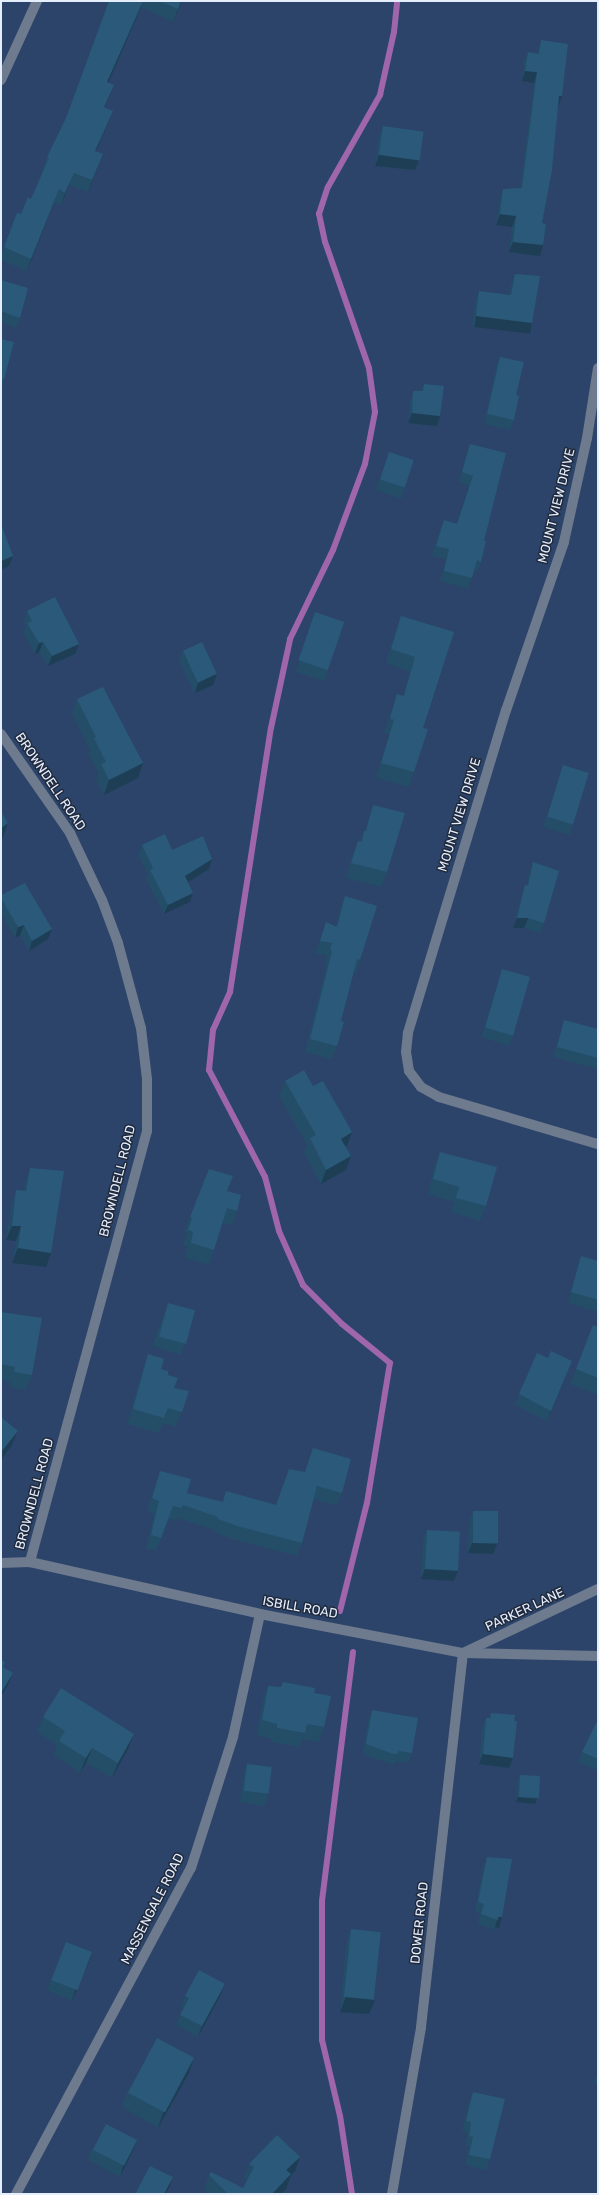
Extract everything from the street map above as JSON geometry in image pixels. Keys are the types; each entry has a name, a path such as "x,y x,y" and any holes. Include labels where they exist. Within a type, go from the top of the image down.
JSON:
{"street":[{"path":"1,80 37,1"},
{"name":"MOUNT VIEW DRIVE","path":"598,368 587,438 564,542 505,715 408,1033 406,1052 409,1071 421,1087 439,1097 598,1144"},
{"name":"BROWNDELL ROAD","path":"1,734 70,833 102,900 118,943 142,1028 147,1079 146,1131 30,1562"},
{"name":"ISBILL ROAD","path":"1,1563 30,1562 260,1614 463,1653 598,1656"},
{"name":"PARKER LANE","path":"463,1653 598,1589"},
{"name":"MASSENGALE ROAD","path":"16,2194 191,1868 233,1737 260,1614"},
{"name":"DOWER ROAD","path":"392,2194 421,2027 463,1653"}],"building":[{"path":"109,1 143,1 107,82 114,85 104,107 113,111 95,151 103,154 92,180 74,173 65,193 59,189 31,259 4,247 17,213 21,214 28,197 31,199 49,158 47,157 66,118"},
{"path":"159,1 181,1 178,9"},
{"path":"541,40 568,44 562,96 559,96 552,170 542,223 546,224 543,245 513,242 516,216 500,214 503,189 522,188 537,72 525,71 528,52 539,54"},
{"path":"383,126 424,132 420,160 379,155"},
{"path":"515,274 540,276 532,323 476,316 479,291 511,295"},
{"path":"1,280 28,288 20,318 1,311"},
{"path":"1,339 14,342 4,379 1,378"},
{"path":"500,357 524,362 516,395 519,396 514,420 487,414"},
{"path":"424,384 444,386 440,416 412,413 413,391 423,391"},
{"path":"470,444 506,453 484,541 486,541 481,562 477,560 472,578 444,571 449,549 436,546 444,520 457,524 473,476 462,472"},
{"path":"389,452 414,460 405,488 380,480"},
{"path":"1,524 13,556 1,561"},
{"path":"55,597 79,644 52,656 43,642 39,643 27,623 32,621 27,611"},
{"path":"315,612 344,622 328,670 298,660"},
{"path":"401,616 454,632 423,728 428,729 414,772 381,763 394,720 390,718 397,694 404,696 415,657 391,649"},
{"path":"202,642 217,674 198,683 183,651"},
{"path":"103,687 143,763 109,780 101,764 106,762 94,738 96,737 77,699"},
{"path":"563,765 589,773 573,825 547,817"},
{"path":"373,805 405,813 387,872 351,863 358,841 362,842 364,831 366,831"},
{"path":"1,812 8,823 1,828"},
{"path":"165,834 172,850 203,836 212,859 185,876 193,893 168,905 150,870 153,868 142,845"},
{"path":"533,862 559,871 544,923 528,918 517,918 525,885 528,886"},
{"path":"25,883 52,929 32,941 24,925 18,927 1,898 1,895"},
{"path":"345,896 377,906 360,960 357,959 341,1021 344,1022 337,1046 310,1039 332,951 330,950 332,943 320,941 326,922 337,927"},
{"path":"502,969 530,977 513,1036 485,1028"},
{"path":"564,1020 598,1029 598,1058 557,1047"},
{"path":"304,1070 313,1086 323,1081 352,1132 341,1139 351,1156 326,1170 310,1138 316,1135 285,1081"},
{"path":"440,1152 497,1167 486,1206 456,1198 459,1187 433,1179"},
{"path":"30,1168 64,1171 51,1253 18,1248 21,1226 12,1226 16,1190 26,1191"},
{"path":"209,1169 233,1176 227,1191 241,1195 237,1211 227,1208 214,1250 191,1243 193,1232 188,1230 192,1218 190,1217"},
{"path":"581,1256 598,1261 598,1300 571,1292"},
{"path":"168,1303 195,1310 186,1344 159,1337"},
{"path":"1,1312 42,1318 32,1375 14,1372 15,1367 1,1364"},
{"path":"593,1325 598,1327 598,1378 576,1369"},
{"path":"551,1351 572,1361 551,1411 519,1394 537,1353 548,1358"},
{"path":"148,1354 164,1359 161,1369 168,1371 168,1375 178,1378 174,1388 189,1391 182,1412 168,1408 164,1418 133,1409"},
{"path":"1,1417 18,1431 1,1452"},
{"path":"313,1448 351,1459 342,1493 317,1486 302,1543 237,1526 218,1519 218,1517 183,1505 182,1508 173,1506 161,1538 151,1535 159,1501 152,1498 160,1471 191,1479 187,1493 223,1502 226,1491 276,1505 289,1469 305,1472"},
{"path":"473,1511 498,1511 498,1543 473,1543"},
{"path":"427,1530 460,1532 458,1571 425,1569"},
{"path":"1,1660 5,1662 3,1667 13,1673 1,1693"},
{"path":"283,1682 315,1688 314,1693 331,1696 324,1727 307,1724 305,1733 277,1728 277,1724 262,1720 268,1686 281,1687"},
{"path":"61,1688 134,1734 118,1763 92,1748 86,1758 59,1741 65,1731 43,1717"},
{"path":"372,1710 418,1718 412,1753 399,1751 397,1754 393,1754 366,1744"},
{"path":"491,1713 515,1715 514,1721 517,1721 513,1758 483,1754 486,1718 490,1718"},
{"path":"596,1723 598,1725 598,1759 582,1752"},
{"path":"247,1764 272,1767 269,1794 244,1791"},
{"path":"520,1775 540,1776 539,1798 519,1797"},
{"path":"487,1857 512,1859 502,1917 498,1917 498,1920 481,1914 484,1904 478,1902"},
{"path":"351,1929 381,1932 374,2000 344,1997"},
{"path":"66,1942 92,1952 77,1990 51,1980"},
{"path":"199,1970 225,1984 202,2026 180,2015 189,1998 185,1996"},
{"path":"157,2038 194,2058 165,2112 128,2093"},
{"path":"473,2092 505,2099 490,2159 469,2155 473,2137 469,2136 471,2122 466,2121"},
{"path":"106,2124 137,2140 124,2166 93,2150"},
{"path":"277,2135 300,2157 286,2170 291,2174 272,2194 228,2194 209,2175 211,2172 243,2188 254,2167 249,2164"},
{"path":"150,2166 173,2177 164,2194 135,2194"}],"waterway":[{"path":"340,1611 367,1503 390,1363 342,1324 303,1285 279,1231 265,1177 209,1070 213,1030 230,992 271,728 290,639 333,550 365,464 375,412 369,368 325,242 319,214 328,187 380,95 394,32 397,1"},
{"path":"352,2194 340,2116 322,2040 322,1901 353,1652"}]}
